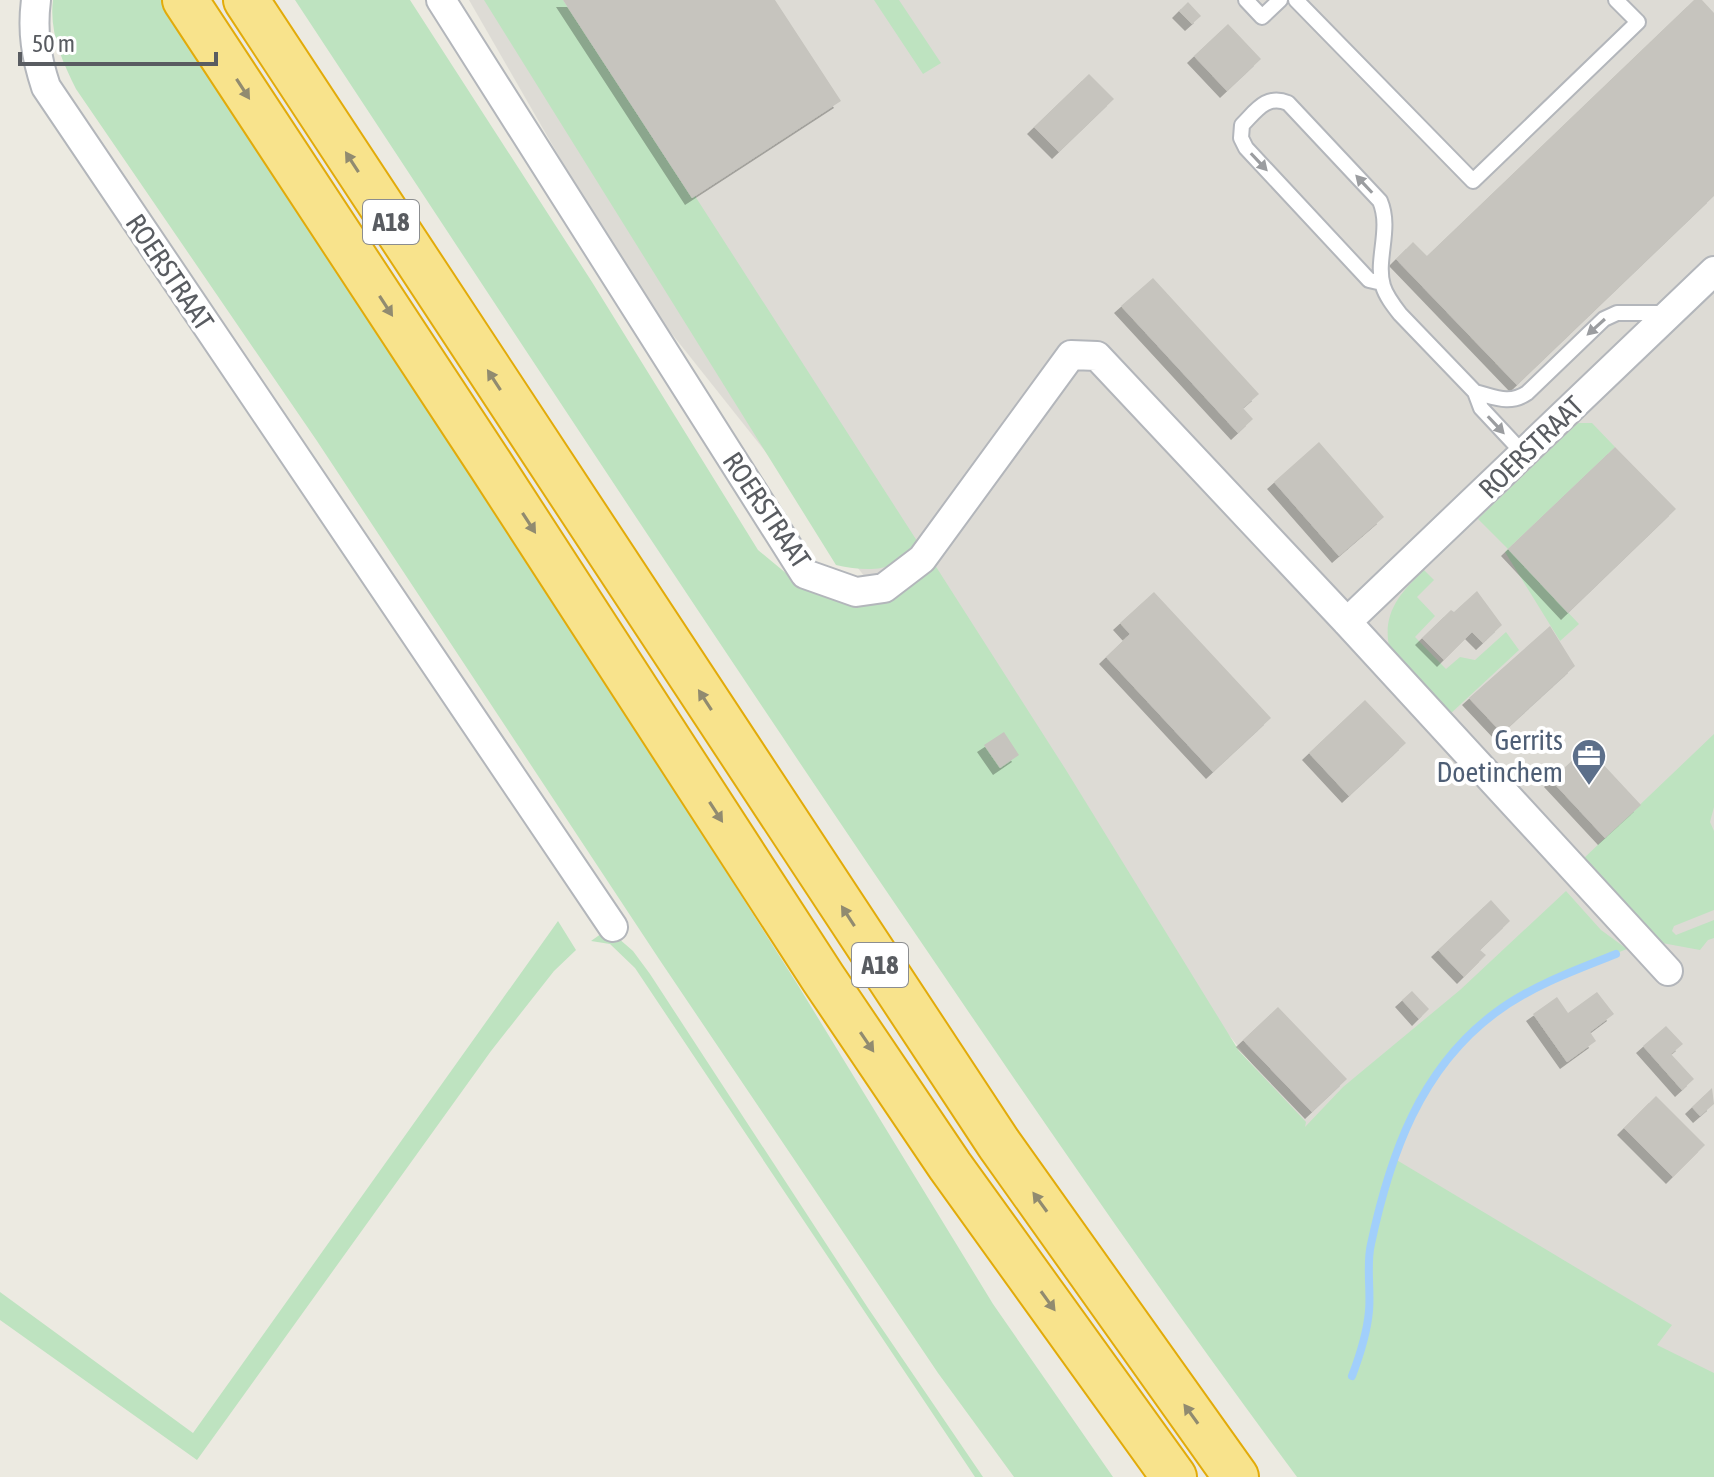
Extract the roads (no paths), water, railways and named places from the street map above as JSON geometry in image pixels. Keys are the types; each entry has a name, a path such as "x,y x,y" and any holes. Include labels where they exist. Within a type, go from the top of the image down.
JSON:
{"highway":[{"name":"A18","path":"185,0 823,978 950,1166 1174,1477"},
{"name":"A18","path":"246,0 999,1144 1236,1477"}],"street":[{"name":"ROERSTRAAT","path":"36,0 33,25 37,59 46,87 613,927"},
{"name":"ROERSTRAAT","path":"441,0 805,574 856,592 884,588 922,559 1071,355 1097,356 1668,971"},
{"name":"ROERSTRAAT","path":"1347,622 1714,271"}],"lane":[{"path":"1246,0 1262,17 1280,0"},
{"path":"1296,0 1473,181 1638,22 1616,0"},
{"path":"1382,283 1369,280 1246,148 1241,138 1242,125 1266,101 1277,99 1288,103 1380,201 1385,213 1382,283 1400,314 1475,392 1481,408 1524,454"},
{"path":"1475,392 1506,401 1517,400 1604,319 1617,313 1670,313"}],"waterway":[{"path":"1352,1376 1368,1319 1370,1252 1379,1211 1399,1147 1428,1087 1469,1035 1509,1003 1538,987 1616,954"}],"place":[{"name":"Gerrits Doetinchem","path":"1589,787"}]}
